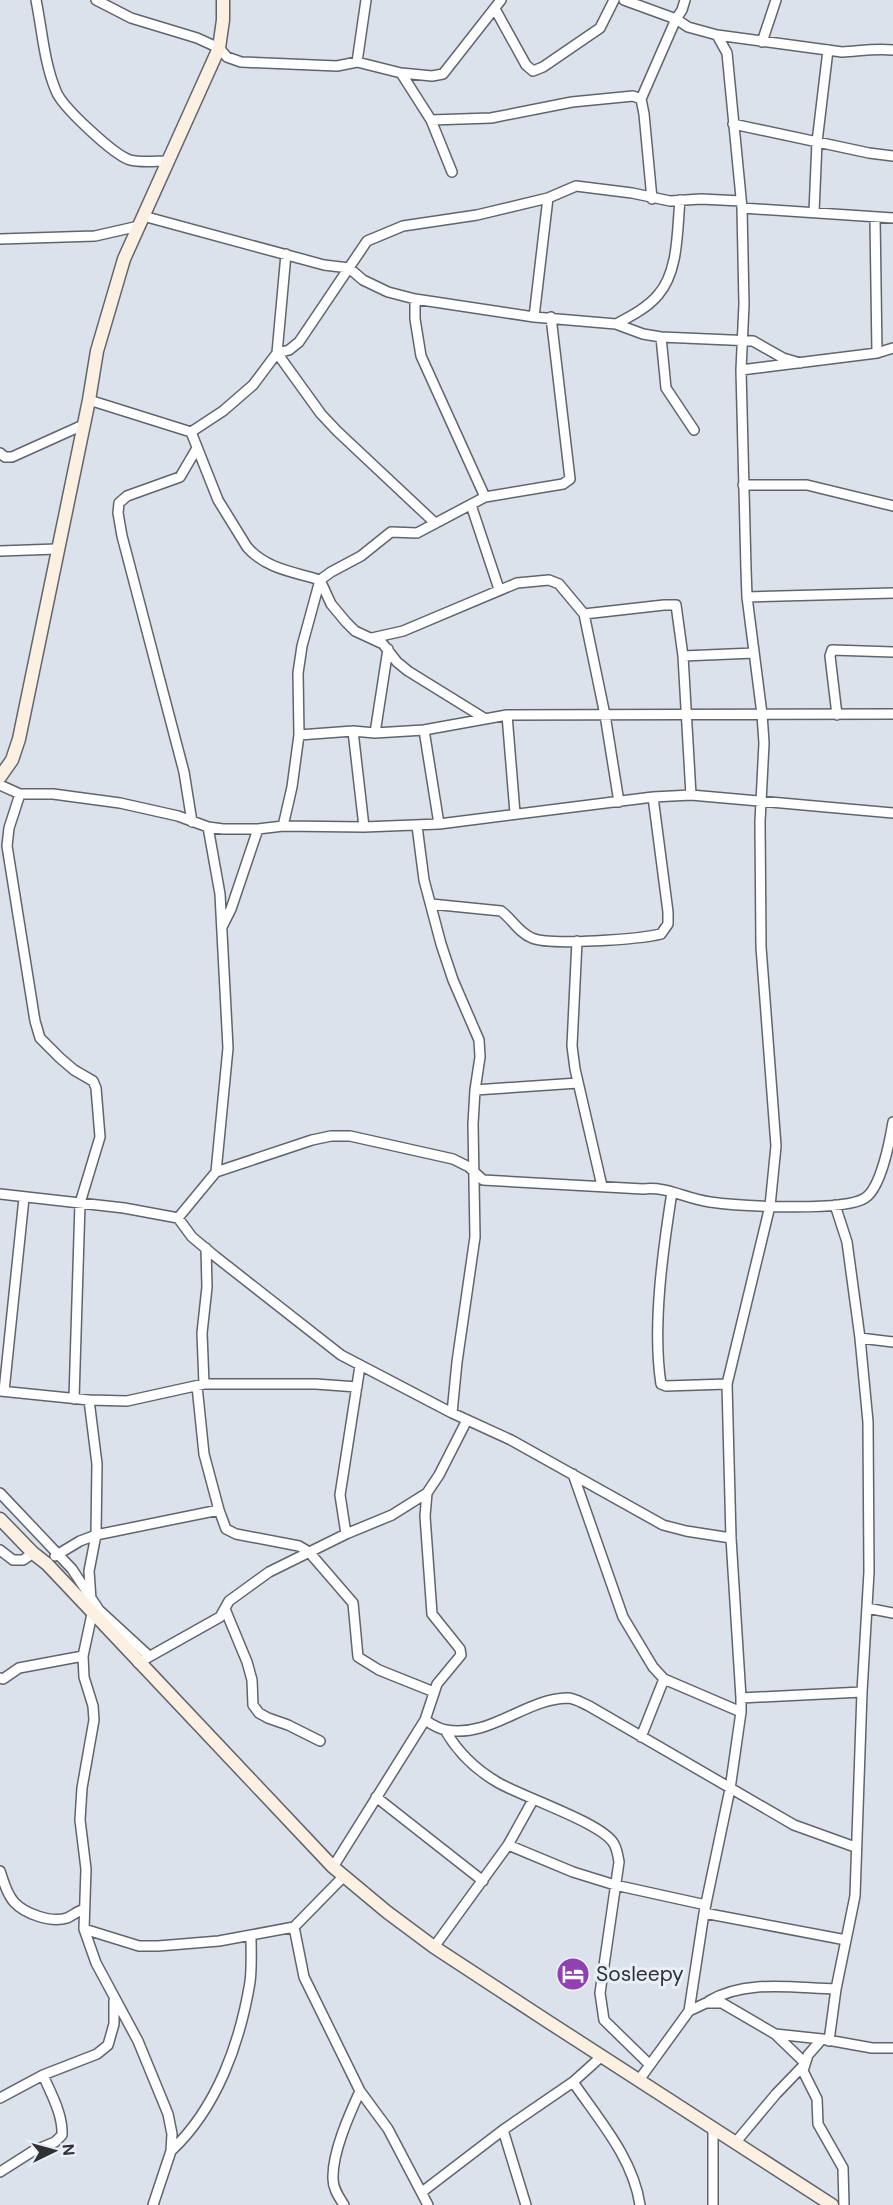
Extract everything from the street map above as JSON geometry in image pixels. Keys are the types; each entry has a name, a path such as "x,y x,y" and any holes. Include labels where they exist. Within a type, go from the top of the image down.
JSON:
{"street":[{"path":"36,0 50,70 60,99 105,144 121,156 138,161 167,161"},
{"path":"96,0 131,18 197,38 219,48 227,57 241,62 337,66 357,62 401,73 432,76 443,74 501,0"},
{"path":"0,777 12,760 19,739 89,400 97,351 124,259 219,48 223,0"},
{"path":"357,62 366,0"},
{"path":"495,9 526,65 533,71 543,67 600,28 614,0"},
{"path":"624,0 676,19 688,27 717,34 828,50 861,51 871,48 893,50"},
{"path":"652,199 641,99 685,0"},
{"path":"762,42 776,0"},
{"path":"639,2080 689,2011 705,1909 730,1789 741,1698 731,1538 727,1384 770,1206 776,1146 761,947 761,801 764,743 747,597 741,370 744,304 742,205 727,53 717,34"},
{"path":"814,213 817,142 828,50"},
{"path":"401,73 431,120 452,172"},
{"path":"431,120 491,118 572,102 633,96 641,99"},
{"path":"734,124 893,156"},
{"path":"277,353 288,350 300,342 367,241 403,226 477,215 548,198 576,186 632,193 670,201 893,218"},
{"path":"534,317 548,198"},
{"path":"616,324 639,311 659,294 671,273 680,200"},
{"path":"875,218 877,353"},
{"path":"0,239 94,236 141,221 286,254 324,265 349,268 363,280 388,292 416,299 534,317 616,324 643,334 661,337 742,339 753,341 783,358 800,363"},
{"path":"191,432 223,411 253,385 277,353 286,254"},
{"path":"416,299 415,319 421,356 485,497"},
{"path":"283,826 292,787 299,735 298,673 302,646 320,580 361,556 391,532 417,533 485,497 563,484 570,479 551,317"},
{"path":"661,337 666,388 694,430"},
{"path":"741,370 877,353 893,348"},
{"path":"277,353 321,414 435,523"},
{"path":"89,400 191,432"},
{"path":"0,453 4,457 12,457 83,425"},
{"path":"191,432 218,500 231,524 253,554 270,566 320,580 331,604 355,631 383,644 397,662 408,671 484,718"},
{"path":"192,822 184,772 122,536 118,513 119,502 127,496 180,477 197,448"},
{"path":"743,485 807,485 893,506"},
{"path":"471,505 499,589"},
{"path":"0,551 57,549"},
{"path":"372,638 403,631 499,589 527,581 549,580 559,584 584,614 605,715 619,802"},
{"path":"747,597 893,594"},
{"path":"584,614 676,605 688,714 691,795"},
{"path":"375,733 388,649"},
{"path":"837,715 832,650 893,652"},
{"path":"683,656 754,653"},
{"path":"299,735 352,731 375,733 424,730 507,715 893,714"},
{"path":"507,715 515,813"},
{"path":"424,730 439,825"},
{"path":"352,731 364,827"},
{"path":"0,785 20,794 53,794 120,803 178,816 208,827 258,829 283,826 439,825 515,813 652,797 691,795 893,813"},
{"path":"20,794 9,828 7,846 35,1021 40,1038 74,1070 93,1081 96,1088 100,1137 80,1203 74,1399"},
{"path":"431,904 501,912 508,916 529,938 539,941 577,941 662,934 668,924 668,912 652,797"},
{"path":"417,826 424,880 441,944 453,980 479,1040 480,1057 473,1124 475,1237 458,1353 452,1413"},
{"path":"208,827 218,883 222,927 228,1048 216,1172"},
{"path":"222,927 231,909 258,829"},
{"path":"577,941 572,1046 578,1083 602,1186"},
{"path":"475,1090 578,1083"},
{"path":"178,1218 216,1172 312,1140 331,1136 350,1136 453,1159 461,1162 483,1180 643,1189 659,1187 708,1202 770,1206 850,1203 866,1198 875,1187 886,1156 893,1122"},
{"path":"672,1192 666,1229 657,1332 661,1384 666,1386 727,1384"},
{"path":"0,1194 124,1208 178,1218 192,1237 300,1325 360,1366 511,1440 663,1524 686,1532 731,1538"},
{"path":"24,1198 2,1391 74,1399 127,1401 201,1385 316,1384 357,1387"},
{"path":"735,2143 804,2064 807,2055 825,2040 855,1896 861,1692 869,1572 868,1422 847,1242 835,1205"},
{"path":"206,1248 207,1287 202,1333 201,1385 204,1454 226,1529 236,1534 299,1546 309,1552 353,1603 358,1657 379,1670 434,1692"},
{"path":"860,1338 893,1342"},
{"path":"345,1534 340,1495 360,1366"},
{"path":"89,1400 97,1464 96,1534 89,1570 92,1614 83,1656 84,1677 93,1706 94,1720 81,1798 80,1820 86,1869 84,1929 96,1963 138,2041 168,2114 172,2134 171,2151 153,2205"},
{"path":"138,1663 220,1617 229,1601 269,1572 345,1534 392,1515 427,1492 439,1475 467,1420"},
{"path":"573,1474 623,1617 653,1667 663,1679 741,1712"},
{"path":"333,1867 424,1720 434,1692 461,1651 432,1614 424,1516 427,1492"},
{"path":"0,1493 72,1569 99,1610 149,1656"},
{"path":"47,1564 57,1554 96,1534 219,1510"},
{"path":"0,1519 47,1564 333,1867 387,1912 434,1947 832,2205"},
{"path":"0,1550 13,1560 23,1560 33,1553"},
{"path":"867,1608 893,1614"},
{"path":"225,1609 250,1671 253,1705 259,1713 268,1718 288,1725 320,1742"},
{"path":"0,1678 3,1679 19,1668 83,1656"},
{"path":"641,1737 663,1679"},
{"path":"741,1698 861,1692"},
{"path":"424,1720 445,1730 471,1729 497,1722 542,1702 574,1699 794,1825 855,1846"},
{"path":"445,1730 461,1755 495,1781 587,1823 608,1836 614,1843 619,1862 600,1993 602,2011 604,2019 650,2065"},
{"path":"376,1797 483,1881"},
{"path":"434,1947 508,1845 533,1800"},
{"path":"508,1845 573,1872 615,1885 705,1909 846,1940"},
{"path":"0,1871 6,1891 14,1902 25,1910 52,1920 66,1918 84,1908"},
{"path":"84,1929 140,1946 219,1941 251,1936 294,1927 344,1876"},
{"path":"294,1927 304,1977 360,2091 388,2129 428,2205"},
{"path":"171,2151 181,2142 209,2105 223,2074 243,2019 250,1980 251,1936"},
{"path":"689,2011 724,1992 749,1987 836,1989"},
{"path":"0,2098 43,2074 97,2054 108,2045 114,2024 114,1999"},
{"path":"706,2003 722,2003 775,2034 804,2064 806,2079 817,2099 818,2124 843,2168 844,2205"},
{"path":"775,2034 872,2048 893,2048"},
{"path":"422,2192 503,2130 573,2082 602,2056"},
{"path":"0,2172 33,2151 55,2142 62,2135 59,2112 43,2074"},
{"path":"573,2082 633,2173 640,2205"},
{"path":"344,2205 335,2191 332,2180 333,2171 343,2129 360,2091"},
{"path":"713,2128 713,2205"},
{"path":"503,2130 526,2205"}],"place":[{"name":"Sosleepy","path":"573,1974"}]}
